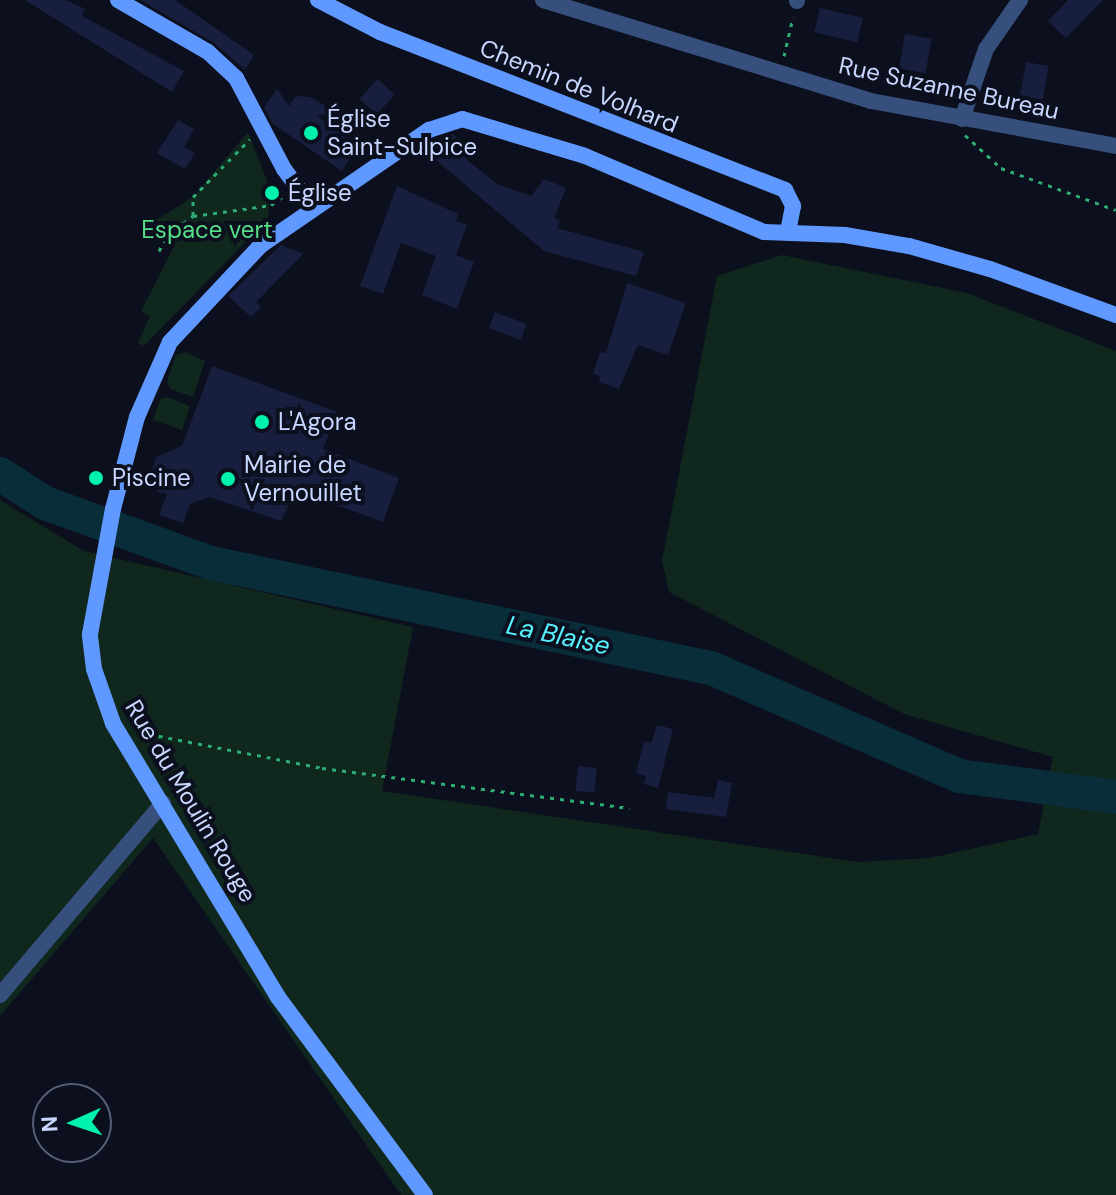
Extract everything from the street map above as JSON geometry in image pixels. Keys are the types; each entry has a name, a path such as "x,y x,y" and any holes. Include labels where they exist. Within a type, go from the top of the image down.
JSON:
{"street":[{"path":"118,0 208,52 236,78 261,128 312,207 429,130 462,119 585,156 764,232 909,246 990,269 1116,315"},
{"name":"Chemin de Volhard","path":"318,0 380,32 785,190 793,206 788,232"},
{"name":"Rue Suzanne Bureau","path":"543,0 871,101 1116,146"},
{"path":"962,119 986,49 1020,0"},
{"name":"Rue du Moulin Rouge","path":"312,207 260,246 170,342 137,417 113,509 90,634 94,669 113,723 278,997 425,1195"},
{"path":"0,995 163,803"}],"path":[{"path":"780,71 797,0"},
{"path":"962,119 966,139 1001,168 1116,210"},
{"path":"193,216 193,197 261,128"},
{"path":"159,251 167,235 193,216 271,205 297,186"},
{"path":"113,723 230,754 629,808"}],"green space":[{"name":"Espace vert","path":"248,132 270,188 268,219 144,346 138,343 150,316 141,311 174,246 156,220 193,197"},
{"path":"782,255 967,293 1116,351 1116,1195 401,1195 153,838 0,1016 0,500 84,551 413,627 382,791 858,862 930,858 1038,834 1053,757 904,714 669,592 662,561 717,276"},
{"path":"185,352 205,361 193,397 170,389 167,382 176,355"},
{"path":"167,397 190,406 182,430 153,420 160,399"}],"building":[{"path":"25,0 66,0 85,9 82,16 184,71 172,92"},
{"path":"140,0 175,0 254,55 245,70 214,43"},
{"path":"1068,0 1103,0 1066,38 1048,21"},
{"path":"820,8 863,18 857,42 814,32"},
{"path":"905,34 932,39 926,73 899,68"},
{"path":"1026,62 1049,66 1043,99 1020,95"},
{"path":"378,79 395,95 376,114 360,99"},
{"name":"Église Saint-Sulpice","path":"277,89 289,106 296,96 310,97 334,111 317,116 357,146 342,171 273,124 264,107"},
{"path":"178,120 194,129 184,147 195,153 185,169 157,153"},
{"path":"453,134 471,152 466,159 497,184 531,196 544,179 566,188 554,218 560,220 557,228 644,252 636,276 544,251 424,150"},
{"path":"397,186 458,214 456,221 467,225 456,255 474,262 457,309 422,295 436,256 401,243 383,294 360,286"},
{"path":"281,245 303,254 256,302 261,307 251,317 228,296"},
{"path":"627,283 686,303 668,355 638,345 619,389 599,382 600,376 593,374 600,352 606,353"},
{"path":"495,312 527,324 521,340 489,328"},
{"path":"212,366 337,412 323,449 399,478 383,522 296,490 281,521 209,497 190,504 183,523 159,515 167,494 158,492 151,474 156,457 182,446"},
{"path":"657,725 673,729 658,788 644,784 646,776 636,773 644,741 651,743"},
{"path":"578,766 597,768 594,793 575,791"},
{"path":"718,780 732,783 726,817 666,809 668,792 714,798"}],"waterway":[{"name":"La Blaise","path":"0,474 45,503 211,563 711,668 959,776 1116,797"}],"place":[{"name":"Église Saint-Sulpice","path":"311,133"},
{"name":"Église","path":"272,193"},
{"name":"L'Agora","path":"262,422"},
{"name":"Piscine","path":"96,478"},
{"name":"Mairie de Vernouillet","path":"228,479"}]}
